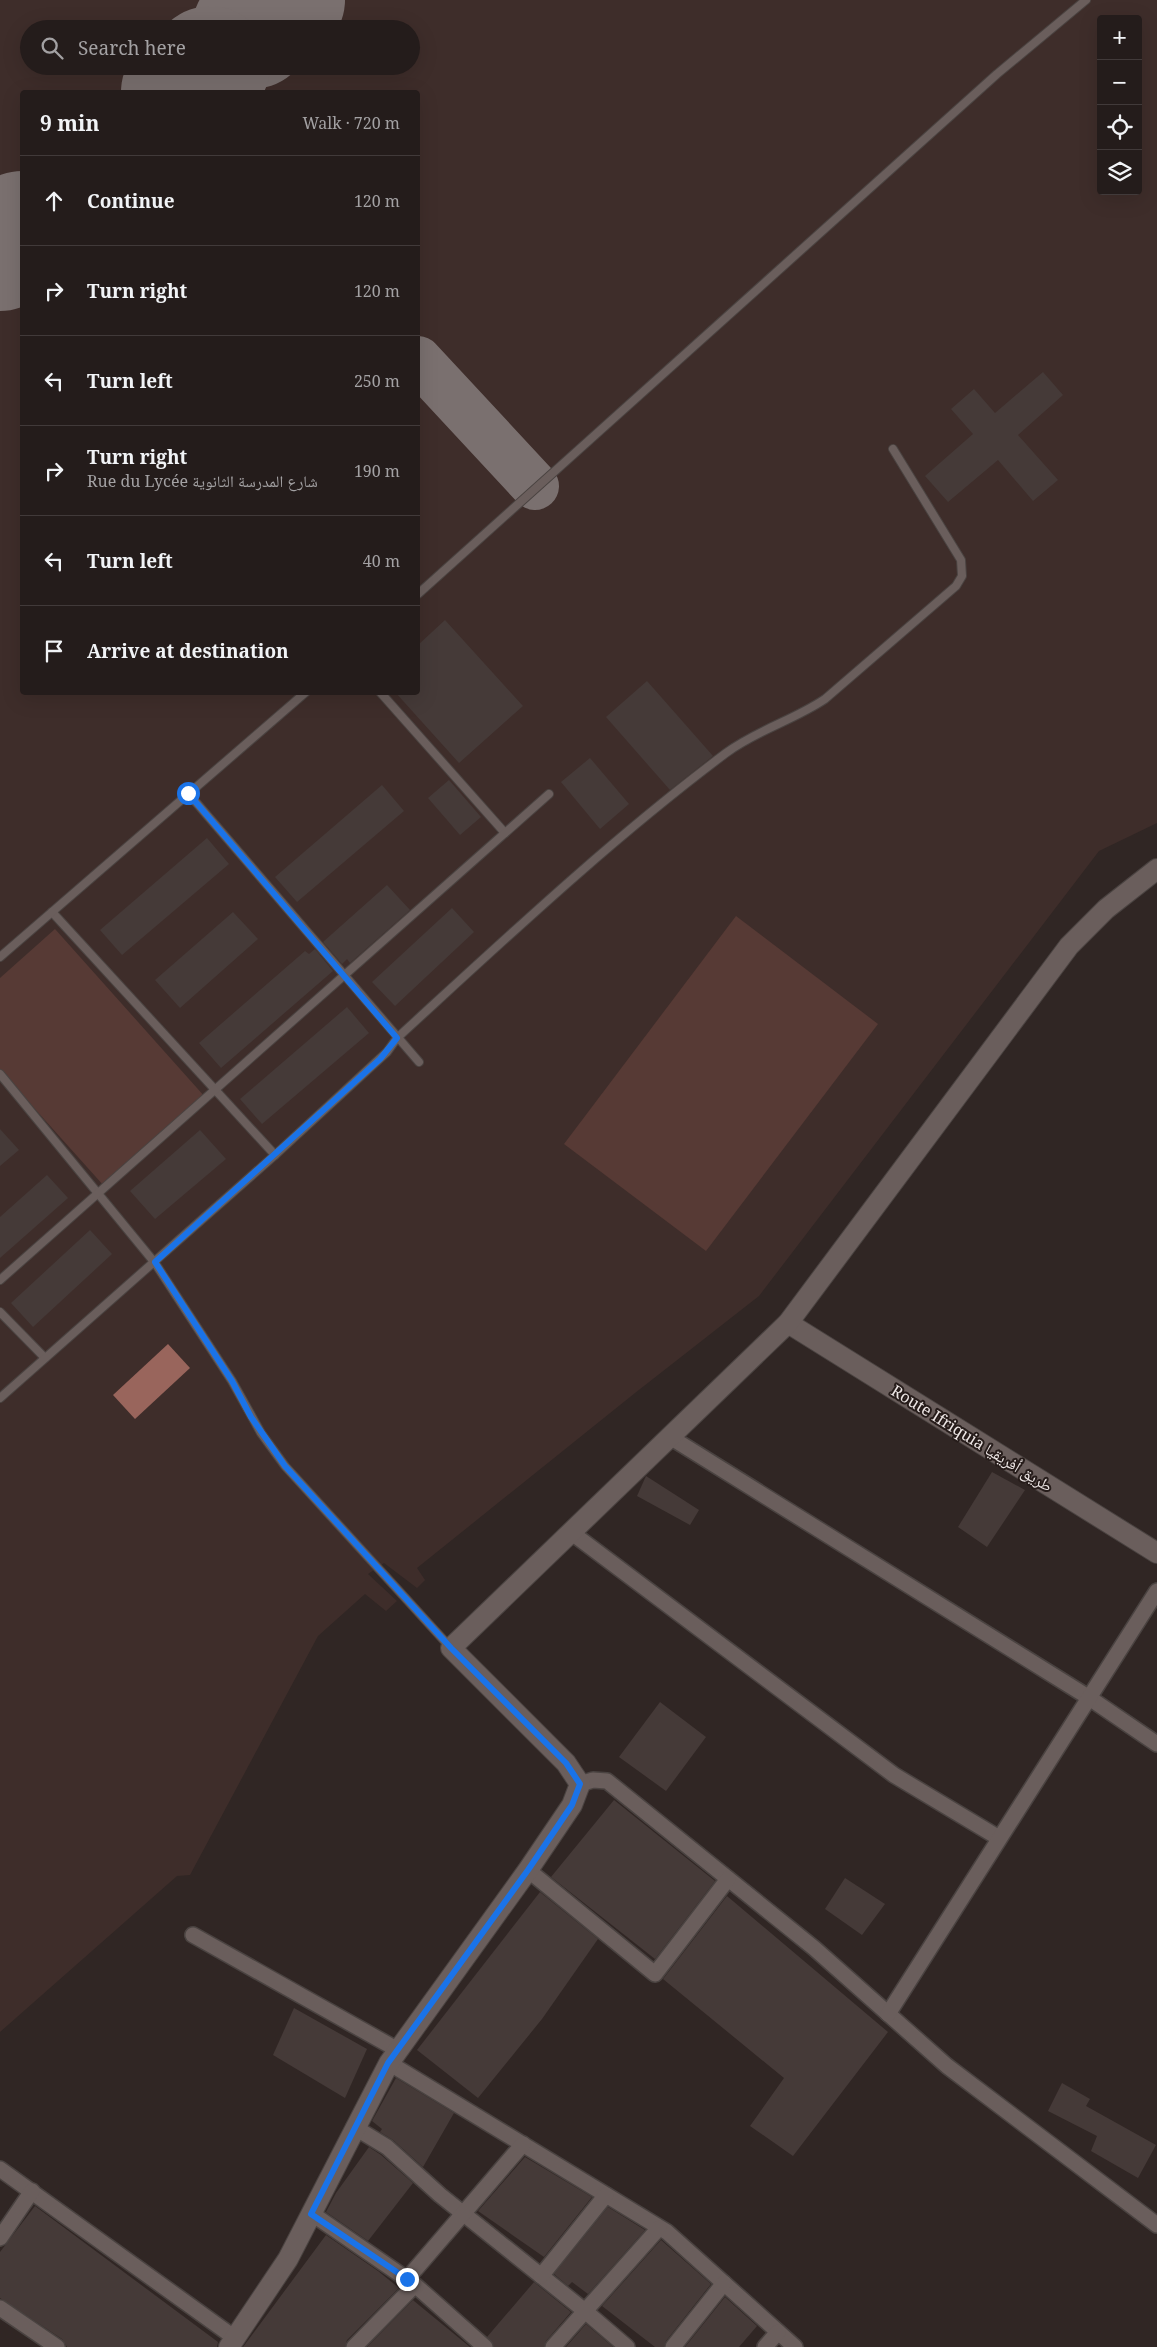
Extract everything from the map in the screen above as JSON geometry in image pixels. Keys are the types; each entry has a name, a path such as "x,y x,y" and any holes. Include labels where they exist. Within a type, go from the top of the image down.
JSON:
{"street":[{"path":"580,1784 566,1763 451,1648 788,1323 1069,946 1106,908 1157,869"},
{"name":"Route Ifriquia طريق أفريقيا","path":"788,1323 1157,1554"},
{"path":"670,1437 1088,1697 1157,1744"},
{"path":"572,1533 894,1775 999,1838"},
{"path":"888,2014 1157,1590"},
{"path":"580,1784 593,1780 607,1781 814,1948 947,2066 1157,2225"},
{"path":"0,2169 32,2191 232,2343 288,2259 354,2127 393,2056 528,1870 572,1805 580,1784"},
{"path":"528,1870 655,1974 728,1879"},
{"path":"193,1935 393,2056 523,2144 659,2228 795,2347"},
{"path":"354,2127 387,2148 464,2214 628,2347"},
{"path":"354,2347 411,2282 464,2214 523,2144"},
{"path":"0,2238 32,2191"},
{"path":"541,2276 606,2195"},
{"path":"311,2214 411,2282 486,2347"},
{"path":"553,2347 659,2228"},
{"path":"673,2347 724,2283"},
{"path":"0,2308 57,2347"},
{"path":"765,2347 778,2332"}],"lane":[{"path":"420,592 997,74 1086,0"},
{"path":"0,1398 275,1155 387,1052 397,1038 586,864 727,752 761,731 803,712 826,699 956,586 963,571 961,560 893,449"},
{"path":"0,958 302,695"},
{"path":"383,695 505,833"},
{"path":"188,793 418,1062"},
{"path":"0,1280 549,794"},
{"path":"52,912 275,1155"},
{"path":"0,1074 155,1262 232,1381 251,1417 285,1466 451,1648"},
{"path":"0,1312 45,1358"}],"shaded area":[{"path":"0,0 1157,0 1157,823 1099,851 759,1296 417,1568 425,1580 417,1588 384,1563 368,1574 397,1601 386,1611 365,1594 318,1636 190,1875 177,1876 0,2032"},
{"path":"736,916 878,1024 706,1251 564,1144"},
{"path":"55,929 205,1097 104,1186 0,1070 0,978"},
{"path":"168,1344 190,1368 135,1419 113,1395"}],"building":[{"path":"1043,372 1063,395 1018,435 1058,480 1033,501 998,460 948,502 925,476 973,434 951,409 974,389 995,413"},
{"path":"445,620 523,706 459,763 398,695 420,695 420,643"},
{"path":"647,681 713,756 670,790 606,717"},
{"path":"590,758 629,804 600,829 561,782"},
{"path":"449,780 481,817 460,835 428,798"},
{"path":"382,785 404,811 297,902 275,877"},
{"path":"207,838 229,864 122,955 100,930"},
{"path":"387,885 410,910 350,963 347,959 342,964 323,942"},
{"path":"452,908 474,932 395,1006 372,982"},
{"path":"233,912 258,939 180,1008 155,980"},
{"path":"315,949 333,971 221,1068 199,1043 305,951 309,954"},
{"path":"347,1007 369,1033 262,1124 240,1099"},
{"path":"0,1129 19,1150 0,1166"},
{"path":"200,1130 226,1159 155,1219 130,1191"},
{"path":"47,1175 68,1198 0,1258 0,1217"},
{"path":"90,1230 112,1254 33,1327 11,1303"},
{"path":"992,1472 1025,1490 987,1547 958,1527"},
{"path":"646,1476 699,1510 690,1525 637,1496"},
{"path":"660,1702 706,1737 666,1791 619,1757"},
{"path":"614,1800 715,1881 655,1959 551,1877"},
{"path":"845,1878 885,1904 862,1935 825,1909"},
{"path":"540,1892 598,1939 542,2019 478,2098 417,2050"},
{"path":"727,1896 888,2032 793,2156 750,2126 784,2078 663,1979"},
{"path":"294,2008 367,2049 345,2098 273,2055"},
{"path":"396,2078 454,2113 423,2167 393,2140 380,2132 382,2129 372,2121"},
{"path":"1062,2083 1090,2099 1086,2106 1156,2145 1138,2178 1091,2151 1097,2136 1048,2111"},
{"path":"369,2147 413,2183 368,2241 326,2212 336,2193"},
{"path":"525,2157 592,2197 544,2257 478,2211"},
{"path":"35,2206 218,2342 217,2347 67,2347 62,2339 0,2298 0,2252"},
{"path":"608,2207 645,2230 588,2294 572,2282 568,2286 554,2274"},
{"path":"326,2235 399,2288 347,2340 345,2347 243,2347"},
{"path":"661,2240 711,2284 666,2341 664,2347 655,2347 602,2306"},
{"path":"534,2282 571,2312 546,2341 544,2347 494,2347 487,2337"},
{"path":"725,2297 757,2326 739,2347 685,2347"},
{"path":"414,2301 470,2347 367,2347"},
{"path":"586,2324 613,2347 566,2347"}],"taxiway":[{"path":"215,90 221,75"},
{"path":"420,362 535,486"}],"runway":[{"path":"262,20 285,0"},
{"path":"183,90 200,75"},
{"path":"0,251 20,233"}],"route":[{"path":"188,793 397,1038 393,1046 380,1059 155,1262 232,1381 251,1417 285,1466 451,1648 566,1763 580,1784 572,1805 528,1870 388,2063 352,2130 311,2214 407,2279"}]}
